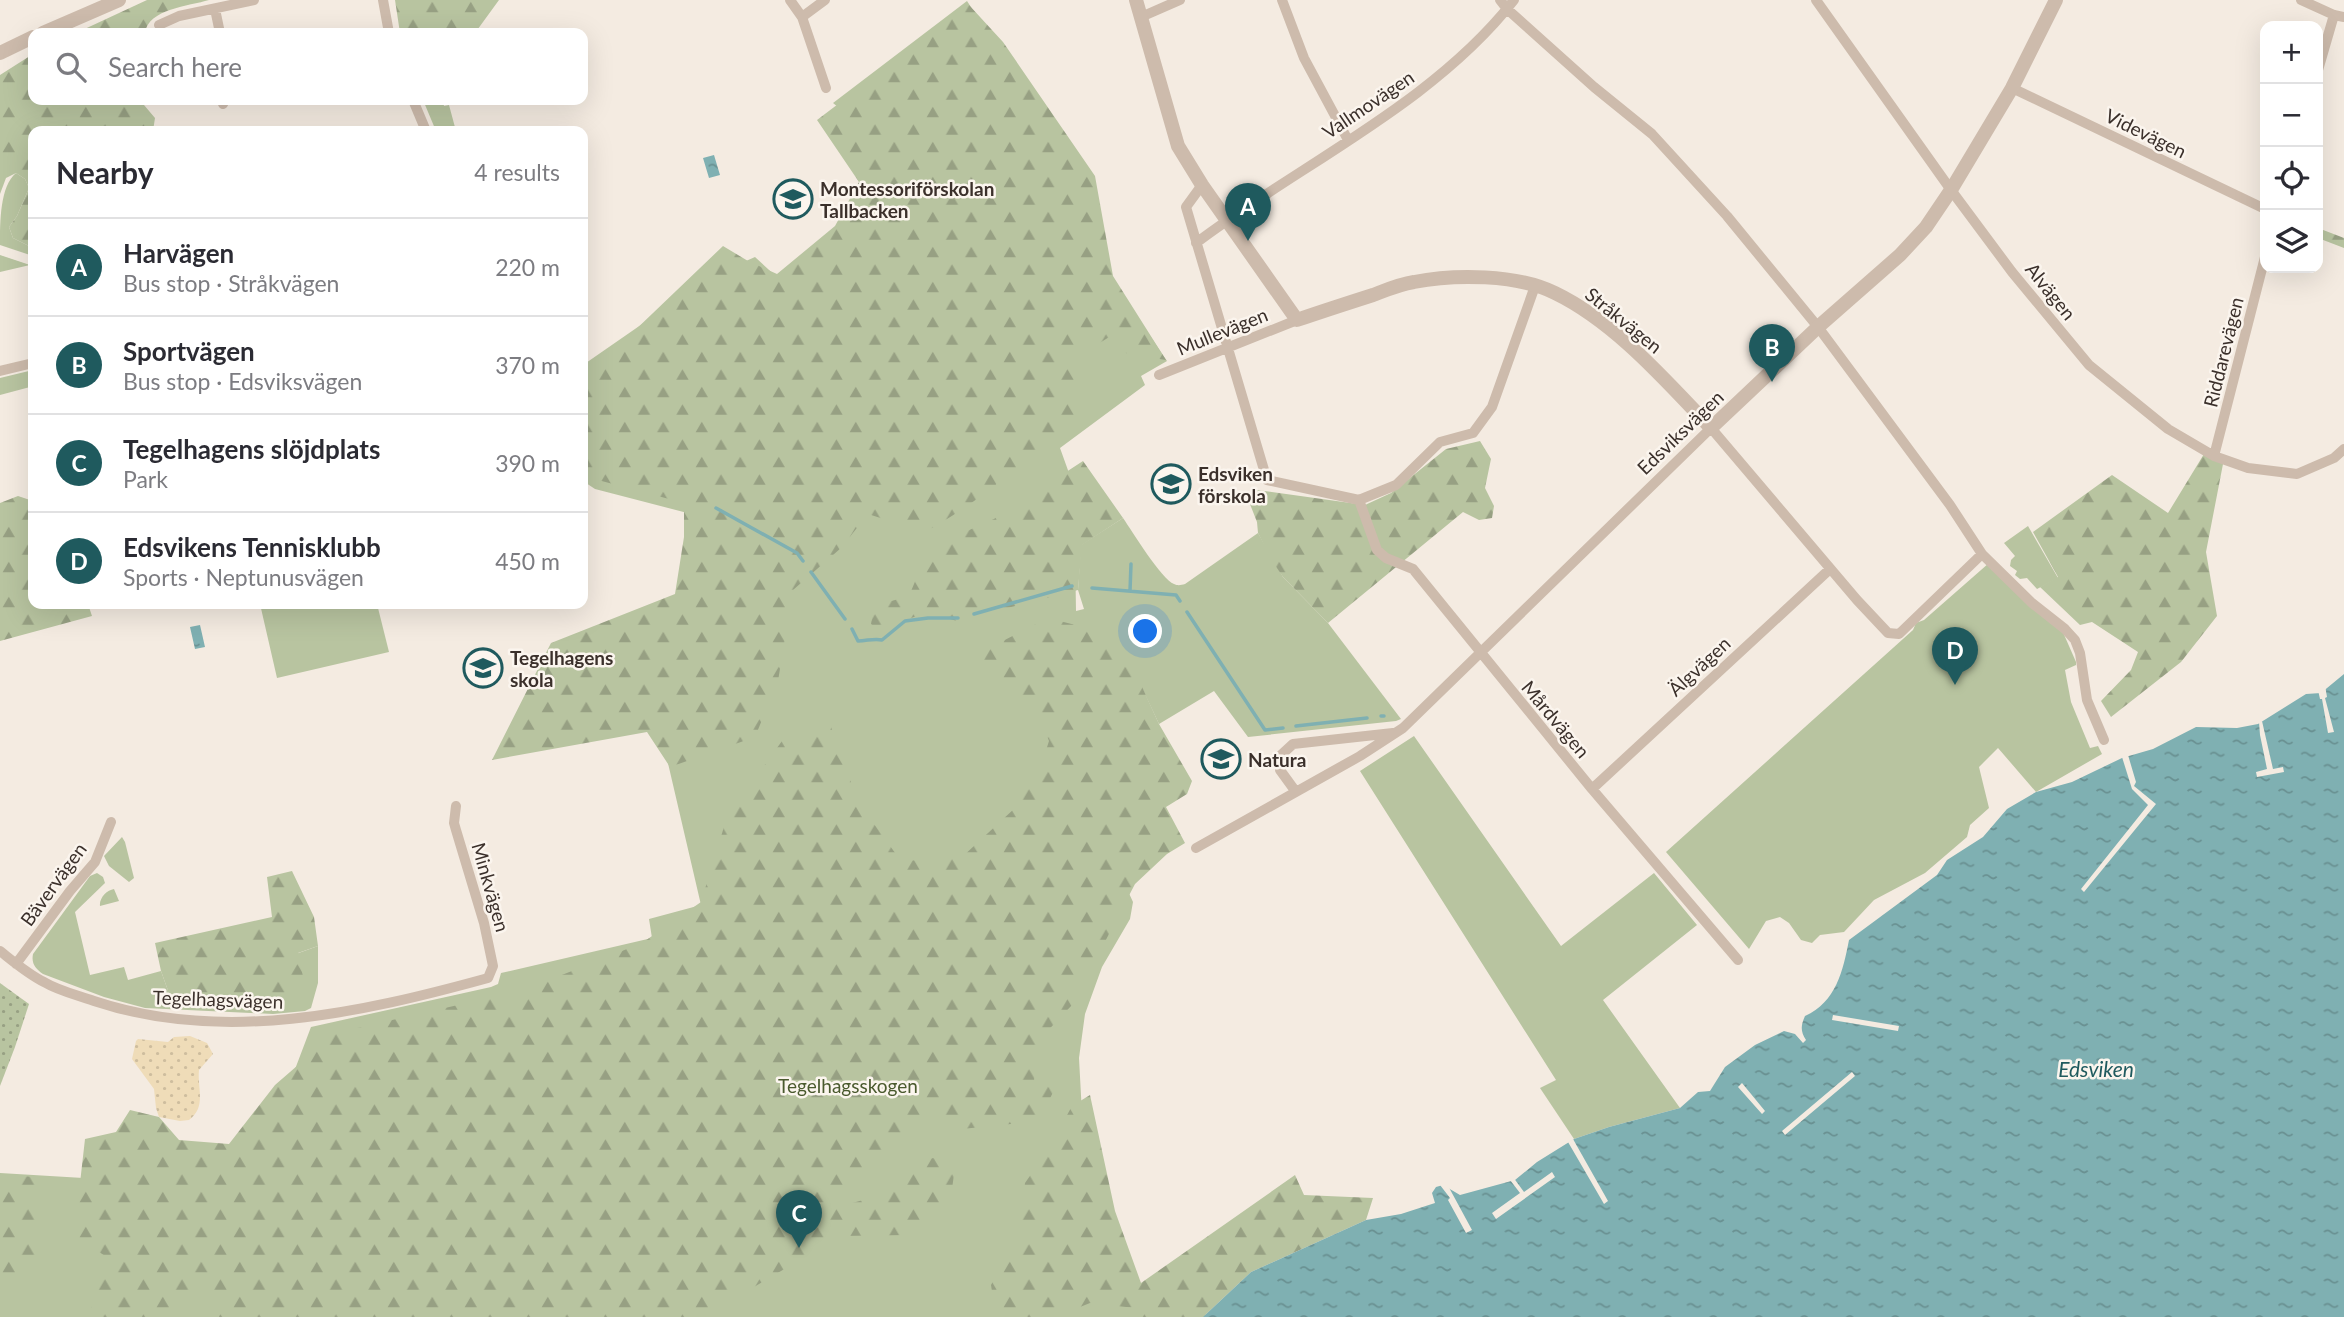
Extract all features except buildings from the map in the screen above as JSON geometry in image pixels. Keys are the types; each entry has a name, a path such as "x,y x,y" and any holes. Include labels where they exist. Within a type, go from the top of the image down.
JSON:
{"street":[{"path":"55,28 119,0"},
{"path":"159,25 179,16 254,0"},
{"path":"383,0 388,28"},
{"path":"790,0 802,17 826,88"},
{"path":"802,17 825,0"},
{"path":"1136,0 1178,146 1202,185 1297,320"},
{"path":"1141,17 1180,0"},
{"path":"1282,0 1304,58 1348,139"},
{"name":"Alvägen","path":"1816,0 2012,272 2089,365 2168,429 2214,456 2248,468 2297,474 2334,458 2344,449"},
{"name":"Edsviksvägen","path":"1196,848 1360,756 1395,733 1480,654 1711,428 1818,327 1900,255 1926,227 1951,190 2012,88 2056,0"},
{"path":"2301,0 2315,3 2339,16 2323,57"},
{"path":"1507,3 1594,87 1652,134 1727,216 1818,327 1950,505 1982,554 2075,640 2080,653 2087,700 2104,740"},
{"name":"Vallmovägen","path":"1196,243 1451,67 1507,3"},
{"path":"215,9 219,28"},
{"path":"0,51 28,39"},
{"name":"Videvägen","path":"2012,88 2260,207"},
{"path":"415,105 424,126"},
{"path":"1202,185 1186,207 1266,480 1359,500 1396,485 1440,442 1473,433 1492,407 1535,286"},
{"name":"Riddarevägen","path":"2214,456 2261,273"},
{"name":"Stråkvägen","path":"1297,320 1412,282 1466,278 1501,279 1553,291 1589,312 1646,360 1711,428 1888,633 1899,634 1982,554"},
{"name":"Mullevägen","path":"1159,375 1297,320"},
{"path":"0,371 28,364"},
{"name":"Mårdvägen","path":"1359,500 1377,550 1386,558 1413,569 1592,789 1738,960"},
{"name":"Älgvägen","path":"1592,789 1830,569"},
{"path":"1296,792 1280,770 1280,756 1293,744 1395,733"},
{"name":"Minkvägen","path":"456,806 456,830 494,966 488,978"},
{"name":"Bävervägen","path":"16,964 95,862 111,822"},
{"name":"Tegelhagsvägen","path":"0,951 45,983 117,1009 162,1019 251,1022 311,1018 411,999 488,978"}],"green space":[{"path":"147,0 209,0 161,14 147,28 87,28"},
{"path":"395,0 499,0 479,28 399,28"},
{"name":"Tegelhagsskogen","path":"967,1 1095,196 1069,216 1167,361 1141,376 1145,385 1060,448 1074,487 1076,611 1084,609 1078,590 1081,545 1123,518 1162,574 1178,585 1185,584 1258,533 1283,577 1328,623 1401,719 1248,737 1214,691 1159,724 1143,690 1127,889 1133,902 1130,919 1102,967 1085,1014 1079,1058 1082,1114 1133,1302 1219,1317 0,1317 0,1173 250,1188 311,1027 491,987 498,984 501,973 652,938 649,919 701,905 657,716 726,523 595,489 588,484 588,362 710,277 755,257 781,281 872,244 896,154 833,103"},
{"path":"969,5 1003,42 1095,176 1113,276 1166,360 1127,354 1114,334 1074,359 1075,416 975,500 954,515 908,540 893,522 868,514 841,548 793,590 778,681 755,737 670,767 647,732 492,760 551,643 675,594 684,537 684,503 588,477 588,375 723,246 777,274 835,226 859,182 817,120"},
{"path":"28,57 28,105 144,105 155,118 154,126 28,126 28,186 25,179 16,173 6,178 0,194 0,75"},
{"path":"425,105 449,105 455,126 434,126"},
{"path":"16,173 25,179 28,186 17,216 9,227 13,238 28,246 28,254 0,245 4,195"},
{"path":"28,190 28,246 13,238 9,227"},
{"path":"2323,230 2344,238 2344,248 2323,240"},
{"path":"0,255 28,264 28,265 0,272"},
{"path":"28,371 28,388 0,395 0,378"},
{"path":"1480,441 1491,459 1485,488 1494,506 1492,518 1479,520 1463,512 1328,623 1283,577 1258,533 1257,522 1246,494 1257,490 1365,505 1391,493 1446,449"},
{"path":"2204,454 2223,464 2206,552 2217,616 2181,662 2111,717 2101,701 2131,670 2138,652 2092,622 2080,625 2040,587 2058,577 2033,532 2112,475 2168,513"},
{"path":"1083,461 1123,518 1082,545 1078,590 957,621 926,612 880,631 871,624 874,606 909,596 929,548 994,519"},
{"path":"18,496 28,499 28,609 90,609 92,616 0,641 0,503"},
{"path":"2028,526 2058,578 2037,589 2027,578 2020,579 2015,575 2017,571 2010,566 2015,556 2004,543"},
{"path":"1989,563 2062,630 2076,662 2076,665 2065,670 2071,702 2090,748 2098,746 2102,754 2036,792 1998,748 1979,767 1989,808 1970,825 1967,837 1925,873 1874,900 1844,932 1820,935 1812,943 1801,940 1789,923 1780,917 1766,921 1749,949 1666,852 1913,630 1916,623 1924,620"},
{"path":"261,609 378,609 389,652 277,678"},
{"path":"1048,618 1095,630 1138,678 1159,724 1192,781 1187,794 1166,807 1185,843 1167,854 1135,884 1072,1005 1037,1042 1034,1082 1056,1086 1039,1121 952,1130 934,1119 897,1143 842,1188 845,1205 885,1194 927,1158 956,1159 949,1212 906,1235 840,1236 749,1290 714,1292 711,1317 219,1317 211,1283 156,1317 88,1317 110,1259 74,1236 85,1139 116,1132 130,1110 159,1117 179,1140 229,1144 275,1085 335,1033 480,1000 507,997 642,943 701,902 727,817 782,741 830,724 858,802 901,861 961,858 1015,808 1040,769 1049,741 1042,723 1020,714 977,651 981,652"},
{"path":"1414,736 1561,946 1654,873 1697,925 1603,1000 1680,1108 1574,1139 1540,1088 1556,1080 1360,771"},
{"path":"122,837 134,878 129,882 109,866 104,856"},
{"path":"292,871 314,917 318,946 298,953 304,981 281,1000 171,999 155,943 272,917 267,877"},
{"path":"97,873 103,877 105,883 75,912 90,975 124,967 128,980 161,971 171,999 318,946 318,983 311,1008 273,1014 145,1008 104,997 43,974 35,966 33,954 90,876"},
{"path":"114,889 119,901 100,906 104,895"},
{"path":"0,983 29,1004 0,1086"},
{"path":"1090,1095 1115,1211 1141,1283 1295,1175 1304,1195 1373,1198 1366,1220 1251,1272 1203,1317 1138,1317 1135,1308 1090,1303 1055,1317 996,1317 991,1285 1019,1234 1025,1183 1048,1150 1072,1106"},
{"path":"0,1175 36,1177 38,1264 0,1294"}],"sand":[{"path":"190,1036 207,1043 213,1054 199,1070 198,1109 189,1120 159,1117 154,1089 132,1059 136,1041 168,1042 174,1037"}],"water":[{"path":"714,155 720,175 709,178 703,158"},
{"path":"200,625 205,647 195,649 190,627"},
{"name":"Edsviken","path":"2344,674 2344,1317 1203,1317 1251,1272 1366,1220 1401,1214 1435,1203 1432,1193 1436,1187 1443,1185 1460,1195 1515,1180 1537,1162 1574,1139 1680,1108 1698,1092 1710,1091 1725,1067 1755,1045 1784,1031 1795,1034 1803,1043 1806,1040 1802,1028 1805,1016 1816,1010 1831,994 1841,974 1849,940 1937,875 1947,860 1983,837 2007,809 2036,792 2072,782 2122,758 2153,749 2196,727 2237,728 2258,724 2306,694 2321,693"}],"pier":[{"path":"2325,685 2325,698 2334,732 2328,733 2318,690"},
{"path":"2262,721 2273,769 2283,767 2284,772 2257,777 2256,772 2267,769 2260,735 2259,722"},
{"path":"2128,755 2136,782 2134,786 2156,804 2084,892 2081,889 2148,805 2132,789 2122,757"},
{"path":"1833,1015 1899,1026 1898,1031 1832,1020"},
{"path":"1852,1072 1855,1076 1785,1135 1782,1131"},
{"path":"1742,1083 1765,1111 1762,1114 1738,1087"},
{"path":"1573,1139 1608,1201 1604,1204 1568,1142"},
{"path":"1552,1172 1555,1177 1496,1219 1492,1213 1520,1193 1510,1180 1513,1177 1524,1192"},
{"path":"1446,1182 1472,1230 1466,1233 1448,1200 1450,1198 1440,1185"}],"waterway":[{"path":"716,508 797,553 803,561"},
{"path":"1130,591 1131,564"},
{"path":"811,572 845,619"},
{"path":"974,614 1072,586"},
{"path":"1092,588 1176,595 1180,601"},
{"path":"1187,612 1265,730 1283,728"},
{"path":"852,629 858,641 882,640 905,621 958,618"},
{"path":"1296,726 1367,718"}],"place":[{"name":"Montessoriförskolan Tallbacken","path":"793,199"},
{"name":"Harvägen","path":"1248,241"},
{"name":"Sportvägen","path":"1772,382"},
{"name":"Edsviken förskola","path":"1171,484"},
{"name":"Tegelhagens skola","path":"483,668"},
{"name":"Edsvikens Tennisklubb","path":"1955,685"},
{"name":"Natura","path":"1221,759"},
{"name":"Tegelhagens slöjdplats","path":"799,1248"}]}
